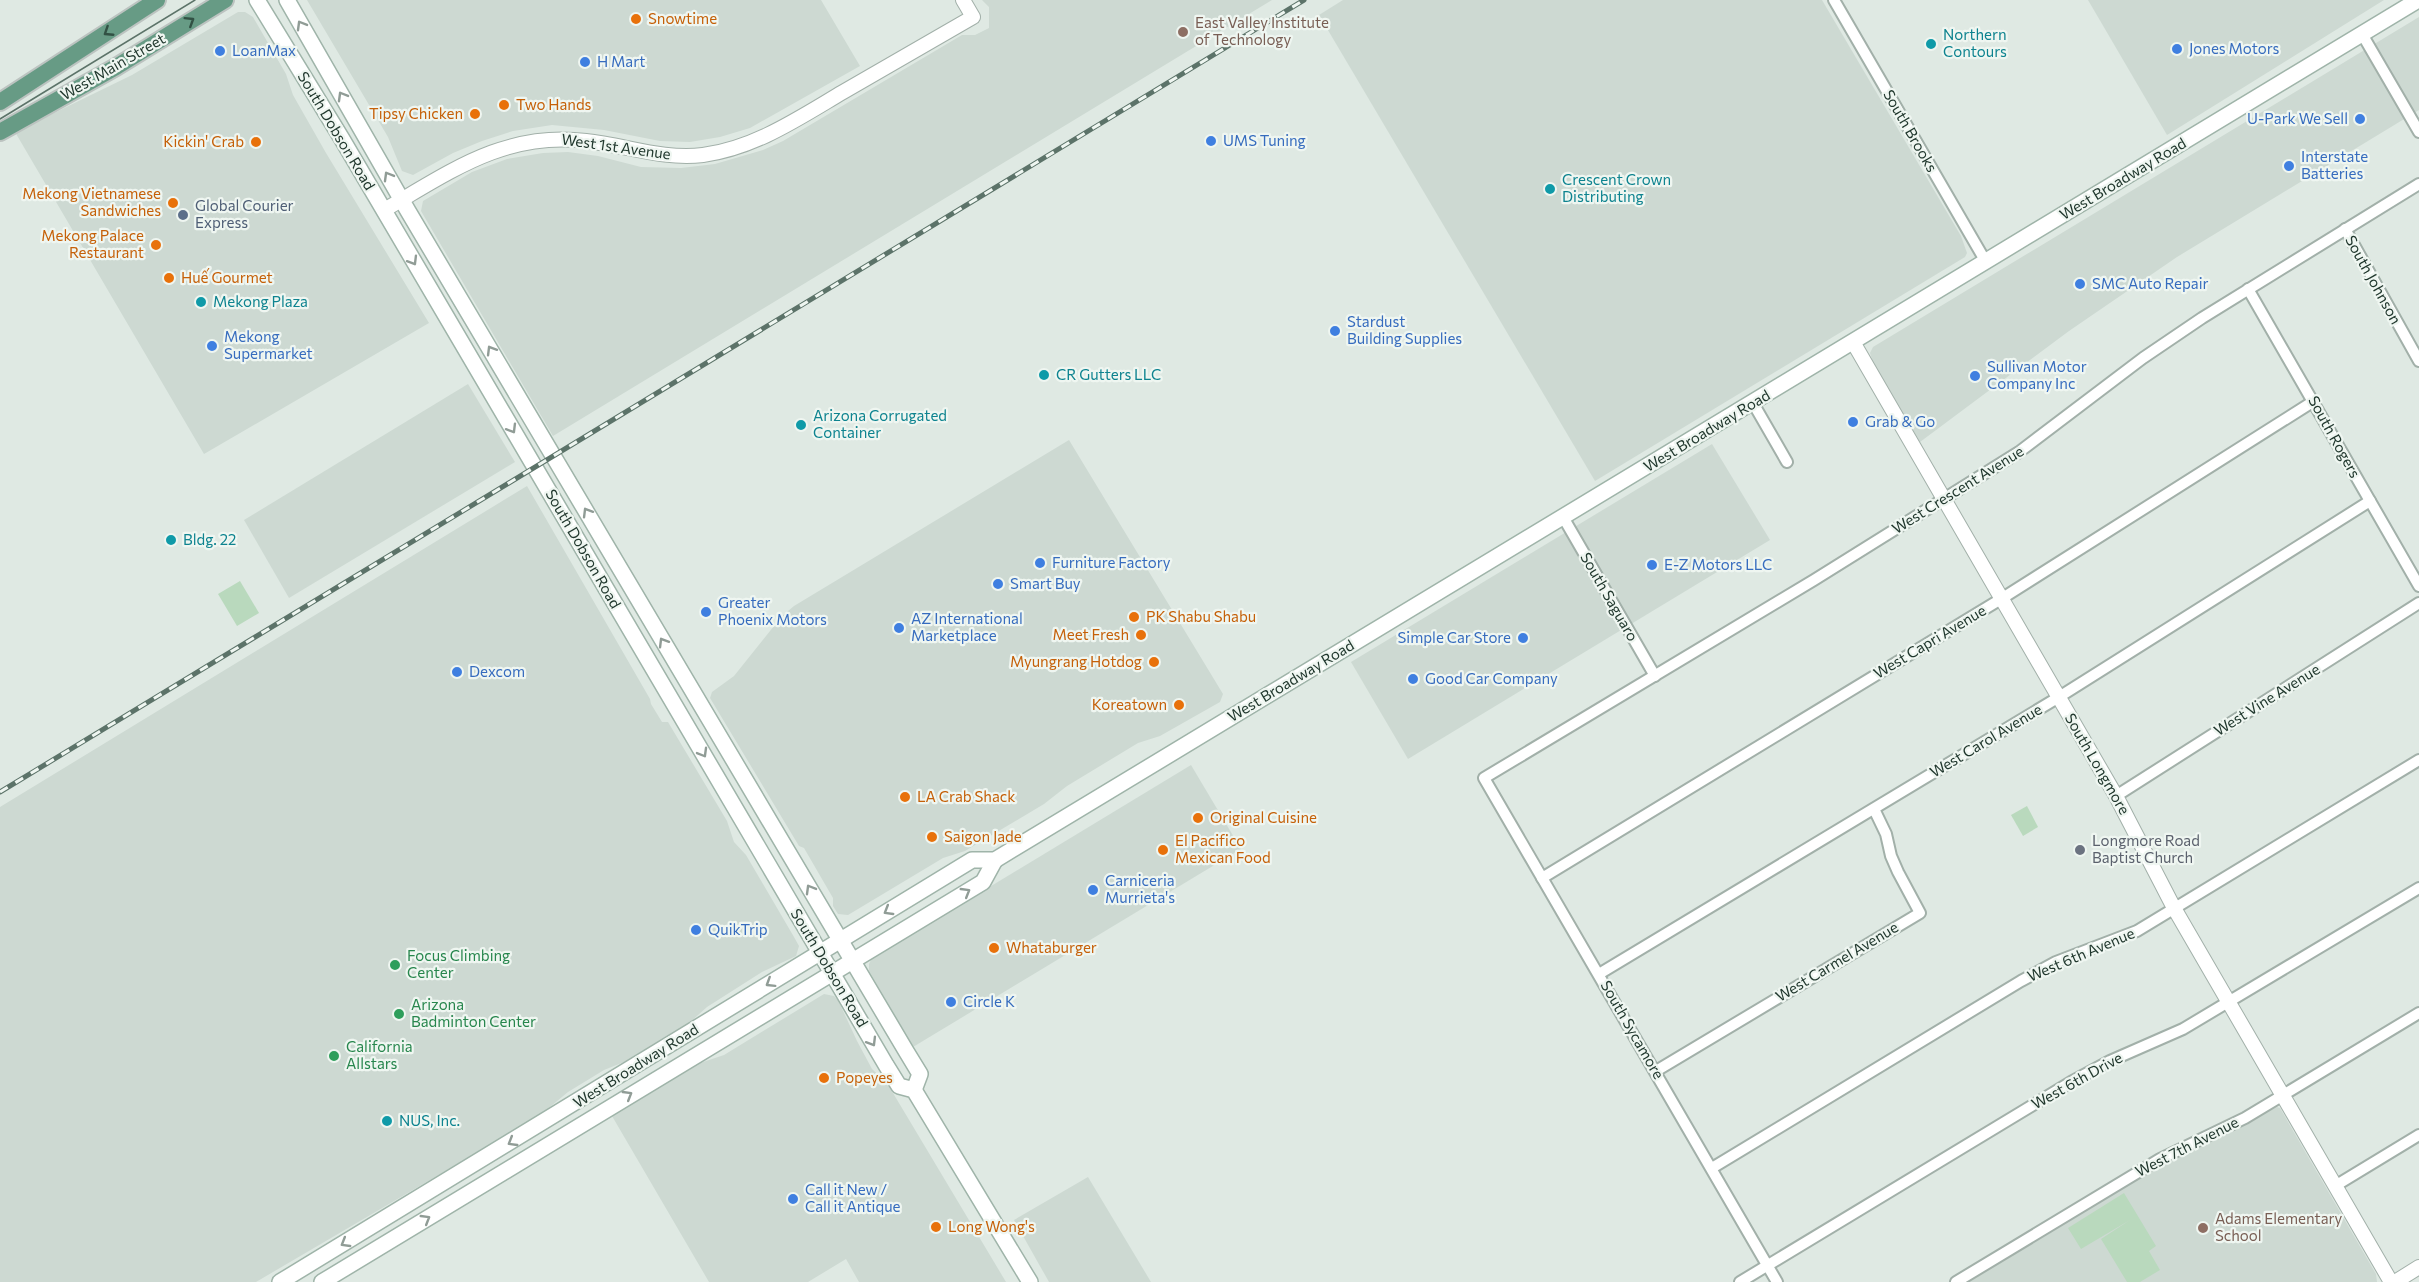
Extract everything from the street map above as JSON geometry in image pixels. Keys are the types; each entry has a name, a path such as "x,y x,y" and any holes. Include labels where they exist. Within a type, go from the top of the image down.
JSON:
{"main road":[{"name":"West Main Street","path":"0,102 157,0"},
{"name":"West Main Street","path":"0,132 116,67 225,0"},
{"name":"South Dobson Road","path":"257,0 384,210 899,1086 914,1090 1030,1282"},
{"name":"South Dobson Road","path":"287,0 402,200 920,1074 914,1090"},
{"name":"West Broadway Road","path":"280,1282 840,939 972,861 995,860 2418,0"},
{"path":"435,297 441,295 447,299 458,315 474,322"},
{"name":"West Broadway Road","path":"322,1282 983,882 995,860"}],"street":[{"name":"West 1st Avenue","path":"384,210 474,158 490,152 551,139 588,141 654,154 686,156 702,155 746,145 791,122 973,17 963,0"},
{"name":"South Brooks","path":"1834,0 1986,261"},
{"path":"2362,34 2419,132"},
{"name":"West Crescent Avenue","path":"1484,778 1655,676 2019,452 2143,358 2248,289 2419,184"},
{"name":"South Johnson","path":"2345,229 2419,361"},
{"name":"South Rogers","path":"2248,289 2314,400 2419,586"},
{"name":"South Longmore","path":"1853,342 2116,796 2174,908 2393,1282"},
{"name":"West Capri Avenue","path":"1542,878 2001,599 2314,400"},
{"path":"1753,403 1787,462"},
{"name":"West Carol Avenue","path":"1599,974 2059,697 2370,501"},
{"name":"South Saguaro","path":"1563,517 1655,676"},
{"name":"West Vine Avenue","path":"2116,796 2419,603"},
{"name":"West 6th Avenue","path":"1712,1168 2021,981 2056,962 2138,930 2419,760"},
{"name":"South Sycamore","path":"1484,778 1777,1282"},
{"name":"West Carmel Avenue","path":"1656,1071 1920,913 1898,872 1891,856 1886,834 1874,809"},
{"name":"West 6th Drive","path":"1740,1282 2071,1082 2110,1061 2183,1029 2419,888"},
{"name":"West 7th Avenue","path":"1956,1282 2160,1159 2283,1096 2419,1013"},
{"path":"2335,1186 2419,1136"},
{"path":"2393,1282 2419,1267"}],"shaded area":[{"path":"307,0 821,0 860,66 750,128 720,137 690,142 660,141 604,130 552,125 513,131 482,141 453,153 413,175 402,171 388,137"},
{"path":"982,0 1272,0 553,436 421,211 423,201 472,172 507,159 543,153 568,152 598,156 641,167 681,168 715,164 763,150 783,141 962,35 975,35 989,28 989,7"},
{"path":"1343,0 1822,0 1961,236 1967,253 1965,257 1595,481 1319,15"},
{"path":"2088,0 2384,0 2167,135"},
{"path":"238,12 245,12 253,17 286,74 293,95 326,153 429,323 204,454 15,132 132,75"},
{"path":"2419,17 2419,110 2177,257 2069,331 1920,442 1873,362 1870,353 1873,347"},
{"path":"468,384 515,462 289,598 244,520"},
{"path":"1069,440 1223,694 1220,702 1160,736 1138,743 1067,786 1044,804 965,851 943,858 848,915 838,914 833,906 833,898 804,848 799,846 710,698 712,692 734,676 782,616 794,606"},
{"path":"1712,444 1770,540 1408,759 1351,662"},
{"path":"527,486 651,704 662,722 668,722 727,821 734,842 746,855 794,937 799,946 796,956 762,972 707,1007 688,1024 629,1060 604,1070 568,1092 539,1116 256,1282 0,1282 0,807"},
{"path":"1191,765 1241,849 913,1047 869,971 872,958"},
{"path":"824,994 834,996 838,1000 872,1069 887,1083 1006,1282 859,1282 846,1259 808,1282 709,1282 612,1116 700,1063 724,1055"},
{"name":"Adams Elementary School","path":"2277,1107 2280,1108 2376,1274 2377,1282 1968,1282 2162,1165"},
{"path":"1088,1177 1151,1282 1049,1282 1014,1220"}],"green space":[{"path":"240,581 259,613 237,626 218,594"},
{"path":"2027,806 2038,827 2023,836 2011,815"},
{"path":"2124,1193 2156,1246 2149,1251 2160,1270 2140,1282 2127,1282 2101,1239 2130,1220 2081,1249 2068,1228"}],"tram line":[{"path":"0,119 195,0"}],"railway":[{"path":"0,792 1304,0"}],"place":[{"name":"Snowtime","path":"636,19"},
{"name":"East Valley Institute of Technology","path":"1183,32"},
{"name":"Northern Contours","path":"1931,44"},
{"name":"Jones Motors","path":"2177,49"},
{"name":"LoanMax","path":"220,51"},
{"name":"H Mart","path":"585,62"},
{"name":"Two Hands","path":"504,105"},
{"name":"Tipsy Chicken","path":"475,114"},
{"name":"U-Park We Sell","path":"2360,119"},
{"name":"UMS Tuning","path":"1211,141"},
{"name":"Kickin' Crab","path":"256,142"},
{"name":"Interstate Batteries","path":"2289,166"},
{"name":"Crescent Crown Distributing","path":"1550,189"},
{"name":"Mekong Vietnamese Sandwiches","path":"173,203"},
{"name":"Global Courier Express","path":"183,215"},
{"name":"Mekong Palace Restaurant","path":"156,245"},
{"name":"Huế Gourmet","path":"169,278"},
{"name":"SMC Auto Repair","path":"2080,284"},
{"name":"Mekong Plaza","path":"201,302"},
{"name":"Stardust Building Supplies","path":"1335,331"},
{"name":"Mekong Supermarket","path":"212,346"},
{"name":"CR Gutters LLC","path":"1044,375"},
{"name":"Sullivan Motor Company Inc","path":"1975,376"},
{"name":"Grab & Go","path":"1853,422"},
{"name":"Arizona Corrugated Container","path":"801,425"},
{"name":"Bldg. 22","path":"171,540"},
{"name":"Furniture Factory","path":"1040,563"},
{"name":"E-Z Motors LLC","path":"1652,565"},
{"name":"Smart Buy","path":"998,584"},
{"name":"Greater Phoenix Motors","path":"706,612"},
{"name":"PK Shabu Shabu","path":"1134,617"},
{"name":"AZ International Marketplace","path":"899,628"},
{"name":"Meet Fresh","path":"1141,635"},
{"name":"Simple Car Store","path":"1523,638"},
{"name":"Myungrang Hotdog","path":"1154,662"},
{"name":"Dexcom","path":"457,672"},
{"name":"Good Car Company","path":"1413,679"},
{"name":"Koreatown","path":"1179,705"},
{"name":"LA Crab Shack","path":"905,797"},
{"name":"Original Cuisine","path":"1198,818"},
{"name":"Saigon Jade","path":"932,837"},
{"name":"El Pacifico Mexican Food","path":"1163,850"},
{"name":"Longmore Road Baptist Church","path":"2080,850"},
{"name":"Carniceria Murrieta's","path":"1093,890"},
{"name":"QuikTrip","path":"696,930"},
{"name":"Whataburger","path":"994,948"},
{"name":"Focus Climbing Center","path":"395,965"},
{"name":"Circle K","path":"951,1002"},
{"name":"Arizona Badminton Center","path":"399,1014"},
{"name":"California Allstars","path":"334,1056"},
{"name":"Popeyes","path":"824,1078"},
{"name":"NUS, Inc.","path":"387,1121"},
{"name":"Call it New / Call it Antique","path":"793,1199"},
{"name":"Long Wong's","path":"936,1227"},
{"name":"Adams Elementary School","path":"2203,1228"}]}
